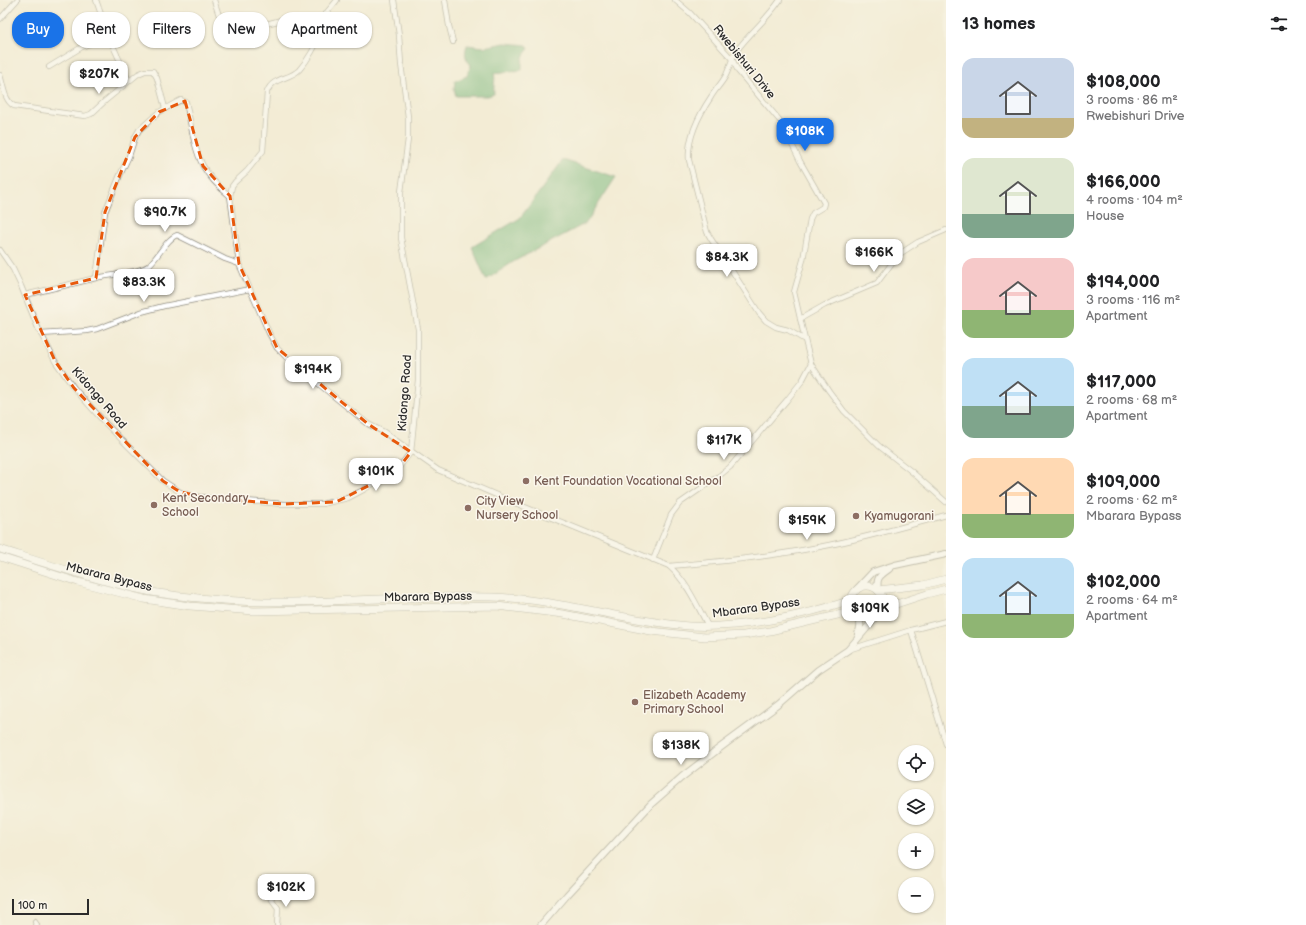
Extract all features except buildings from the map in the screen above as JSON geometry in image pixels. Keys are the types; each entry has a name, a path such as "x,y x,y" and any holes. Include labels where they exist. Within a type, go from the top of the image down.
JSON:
{"highway":[{"name":"Mbarara Bypass","path":"0,549 86,576 135,588 212,600 309,602 438,597 493,597 541,602 650,621 689,626 740,624 790,616 851,600"},
{"name":"Mbarara Bypass","path":"0,557 78,582 144,599 190,606 254,611 496,606 563,614 651,631 705,637 744,635 770,631 850,612 858,615"},
{"path":"878,590 923,585 946,579"},
{"path":"879,611 882,605 882,597 878,590 874,587 868,586 857,589 854,592 851,600 851,606 854,611 862,617 870,617 879,611 946,589"}],"main road":[{"path":"857,589 873,572 895,565 946,554"},
{"path":"878,590 877,583 880,575 895,565"},
{"path":"541,925 580,880 652,804 682,777 778,705 818,670 848,650 871,623 879,611"},
{"path":"855,641 861,628 861,622 858,615"}],"street":[{"path":"0,19 17,0"},
{"path":"96,0 100,12"},
{"path":"214,0 220,18 227,29 277,21"},
{"path":"328,12 338,0"},
{"name":"Kidongo Road","path":"0,250 13,269 41,334 55,361 74,388 105,423 163,481 180,492 208,498 284,504 322,504 348,498 382,479 400,466 410,452 418,380 418,329 401,238 401,192 408,139 408,117 394,0"},
{"path":"445,0 453,42"},
{"name":"Rwebishuri Drive","path":"674,0 690,13 732,59 738,71 781,122 800,161 824,203 823,207 813,213 810,219 803,260 795,285 794,296 811,364 828,391 844,411 879,446 911,471 946,502"},
{"path":"780,0 773,11 738,49 732,59 724,79 711,97 700,117 690,139 688,151 692,174 709,236 759,313 766,321 776,327 788,330 805,340"},
{"path":"49,67 80,48"},
{"path":"114,48 129,81"},
{"path":"313,48 297,72 276,80 268,87 266,92 263,151 247,171 232,186 230,196 239,264 277,348 295,365 368,424 384,432 410,452 438,470 668,566 675,572 687,588 708,626"},
{"path":"0,75 6,98 9,103 14,106 89,116 138,74 145,71 153,71 157,78 165,108"},
{"path":"0,98 6,98"},
{"path":"96,278 105,212 109,199 139,130 165,108 181,100 186,102 196,147 203,166 222,189 230,196"},
{"path":"800,319 825,305 876,283 898,255 906,249 946,230"},
{"path":"25,295 146,267 155,260 171,238 177,235 225,260 239,264"},
{"path":"41,334 97,329 141,312 250,289"},
{"path":"653,560 675,508 730,467 802,381 811,364"},
{"path":"668,566 711,563 768,556 820,547 891,531 946,515"},
{"path":"848,650 911,630 946,621"},
{"path":"911,630 946,744"},
{"path":"270,897 278,908 277,925"}],"highlighted area":[{"path":"185,101 203,166 230,196 239,264 277,348 368,424 411,452 400,466 382,479 336,502 284,504 208,498 180,492 163,481 74,388 55,361 25,295 96,278 105,212 135,137 159,112"}],"green space":[{"path":"505,43 527,45 529,49 523,58 522,70 494,73 494,94 488,96 456,96 454,89 455,81 467,76 471,65 466,56 467,45 484,47"},
{"path":"563,160 616,177 586,223 513,262 486,280 472,247 520,218"}],"place":[{"name":"Kent Foundation Vocational School","path":"526,481"},
{"name":"Kent Secondary School","path":"154,505"},
{"name":"City View Nursery School","path":"468,508"},
{"name":"Kyamugorani","path":"856,516"},
{"name":"Elizabeth Academy Primary School","path":"635,702"}]}
